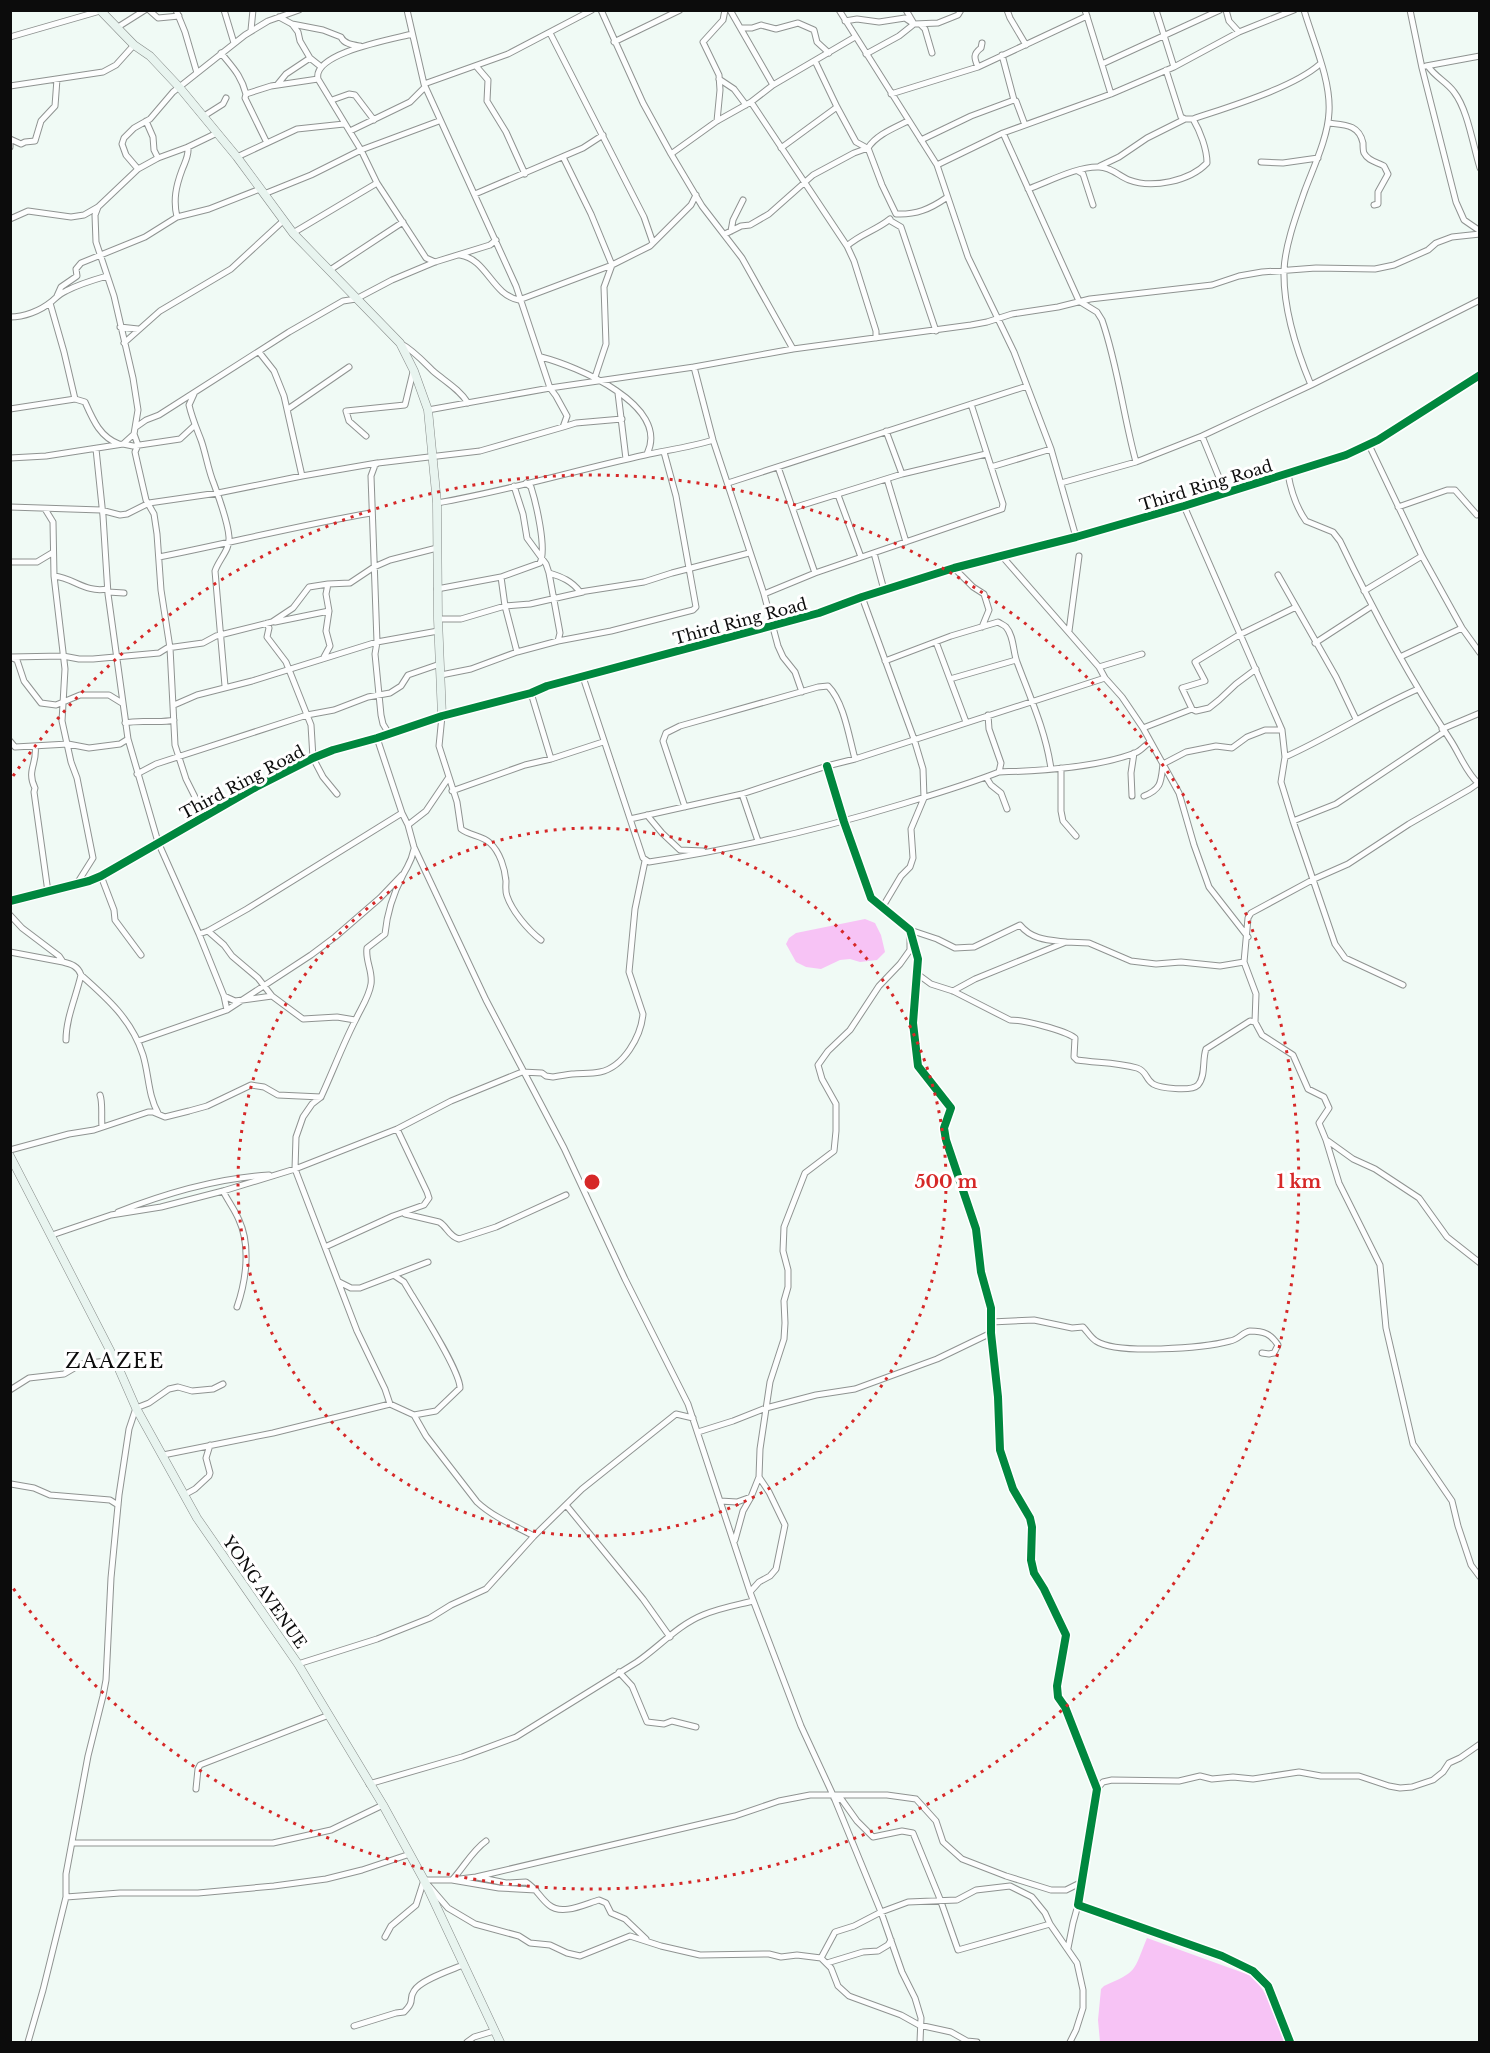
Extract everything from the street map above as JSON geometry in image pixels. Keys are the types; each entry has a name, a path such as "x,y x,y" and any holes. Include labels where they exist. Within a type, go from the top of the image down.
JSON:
{"street":[{"path":"118,27 147,10 158,18 178,14 197,73"},
{"path":"224,10 234,43"},
{"path":"251,30 253,10"},
{"path":"138,169 126,155 122,144 124,138 134,128 150,119 168,98 251,30 299,10"},
{"path":"407,10 424,86 516,285 550,388 567,416 563,427"},
{"path":"350,131 410,102 424,86 508,54 592,10"},
{"path":"601,10 643,103 671,154 696,195 728,232 794,350"},
{"path":"614,42 681,10"},
{"path":"717,121 719,79 703,42 723,20 725,10"},
{"path":"730,10 773,86"},
{"path":"839,10 937,165 946,198 968,257 998,318 1051,449 1076,537"},
{"path":"906,10 927,36 932,53"},
{"path":"845,21 857,19 879,22 905,18 917,24 938,23 958,15 961,10"},
{"path":"1007,10 1026,45"},
{"path":"891,94 978,67 1093,10"},
{"path":"1156,10 1174,67"},
{"path":"1102,64 1220,10"},
{"path":"1227,10 1229,21 1239,32"},
{"path":"937,165 1003,133 1111,94 1174,67 1239,32 1281,13 1294,10"},
{"path":"1304,10 1328,95 1328,123 1318,158 1298,210 1284,270 1290,321 1311,385"},
{"path":"1410,10 1456,202 1464,220 1479,233"},
{"path":"10,37 100,11 134,45 150,56 180,88 237,157 293,233 400,343 414,371 428,410 438,503 437,589 442,716 439,746 457,802 461,829 483,837 498,852 506,879 507,896 529,931 541,940"},
{"path":"1086,13 1111,94"},
{"path":"279,18 292,24 323,30 341,37 351,45 364,46"},
{"path":"741,28 752,28 761,24 776,29 798,23 806,25 814,30 817,42 830,52"},
{"path":"292,24 310,58 320,66"},
{"path":"866,54 917,24"},
{"path":"550,33 644,217 653,243"},
{"path":"412,34 348,51 320,66 316,73 361,150 377,183 426,258 435,262"},
{"path":"671,154 717,121 855,37"},
{"path":"978,67 974,57 982,43"},
{"path":"10,86 103,72 116,64 134,45"},
{"path":"221,53 235,68 243,82 245,98 267,142"},
{"path":"1002,55 1014,100 1025,125"},
{"path":"1425,67 1479,56"},
{"path":"277,85 286,74 310,58"},
{"path":"815,61 856,142 868,148 882,186 896,214"},
{"path":"1028,189 1078,171 1100,167 1147,138 1185,119 1192,119 1274,89 1313,70 1320,64"},
{"path":"476,66 488,80 487,101 506,132 525,174"},
{"path":"1425,67 1456,94 1461,104 1479,168"},
{"path":"1166,70 1180,117 1185,119"},
{"path":"10,147 10,140 21,144 35,141 41,121 55,106 57,79"},
{"path":"246,94 277,85 318,79"},
{"path":"719,79 734,89 748,103 806,183 847,246 858,271 876,331 876,338"},
{"path":"332,100 349,94 355,95 374,120"},
{"path":"204,116 223,104 226,98"},
{"path":"921,140 971,116 1014,100"},
{"path":"781,148 837,107"},
{"path":"1100,167 1116,172 1129,180 1153,184 1172,181 1200,170 1207,163 1207,155 1197,125 1192,119"},
{"path":"146,121 158,158"},
{"path":"57,296 61,287 77,276 76,270 81,263 145,237 177,217 209,209 311,175 361,150 439,121"},
{"path":"728,232 750,225 769,214 813,175 868,148 886,132 908,121"},
{"path":"1328,123 1352,126 1363,141 1364,152 1370,159 1384,166 1388,174 1378,192 1378,204 1374,205"},
{"path":"237,157 297,129 344,124"},
{"path":"10,219 28,211 71,217 84,215 98,207 138,169 217,133"},
{"path":"1003,133 1079,301 1097,312 1106,331 1136,462"},
{"path":"476,195 583,148 603,135"},
{"path":"177,217 173,201 182,169 188,157 188,147"},
{"path":"563,157 591,214 612,265 604,287 607,334 597,379"},
{"path":"1261,162 1283,163 1318,158"},
{"path":"1078,171 1083,174 1093,206"},
{"path":"293,233 377,183"},
{"path":"460,255 473,259 479,264 506,296 520,299 632,256 653,243 692,205 696,195"},
{"path":"847,246 896,214 923,212 946,198"},
{"path":"728,232 743,200"},
{"path":"98,207 94,225 100,256 114,296 133,378 138,411 134,434 138,445 135,452 146,500 154,514 161,590 170,648 175,745 186,779 205,818"},
{"path":"889,220 901,227 936,331"},
{"path":"124,343 160,311 231,269 283,221"},
{"path":"330,270 403,222"},
{"path":"428,410 597,379 936,331 1079,301 1212,285 1239,276 1316,268 1375,269 1394,265 1452,237 1479,233"},
{"path":"136,427 181,402 289,332 343,301 356,299 392,280 435,262 490,245 496,240"},
{"path":"10,317 21,317 79,285 107,276"},
{"path":"1061,483 1136,462 1202,436 1311,385 1479,300"},
{"path":"50,303 75,399"},
{"path":"120,327 138,329"},
{"path":"400,343 408,347 454,386 468,404"},
{"path":"259,352 274,371 288,409 302,476"},
{"path":"541,357 576,368 618,393 644,417 649,425 651,443 647,454"},
{"path":"694,367 713,440 764,594 778,646 783,657 795,672 802,692"},
{"path":"288,409 349,368"},
{"path":"366,436 349,421 346,411 405,405 414,371"},
{"name":"Third Ring Road","path":"10,901 101,876 256,787 333,750 442,716 531,693 547,686 773,627 954,568 1076,537 1288,474 1369,445 1479,375"},
{"path":"728,483 1027,386"},
{"path":"195,393 189,405 194,426 218,494 230,539 216,570 225,686"},
{"path":"618,393 626,459"},
{"path":"10,409 75,399 86,402 94,423 109,441 127,446 180,439 194,426"},
{"path":"181,402 189,405"},
{"path":"764,594 815,573 1002,509 1003,504 971,404"},
{"path":"11,506 101,510 120,515 149,504 218,494 378,463 480,451 576,423 622,419"},
{"path":"886,431 902,474"},
{"path":"10,458 96,449 121,444 134,434"},
{"path":"1202,436 1225,492"},
{"path":"438,503 482,495 713,440"},
{"path":"1369,445 1422,556 1462,628 1479,653"},
{"path":"96,449 107,590 128,740 158,842 199,934 224,996 226,1010"},
{"path":"991,467 1051,449"},
{"path":"441,675 471,669 558,640 611,631 696,608 697,603 676,496 664,452"},
{"path":"793,508 902,474 986,454"},
{"path":"378,463 371,476 377,642 375,654 383,723 389,734"},
{"path":"778,467 815,573"},
{"path":"1288,474 1295,502 1303,518 1333,532 1340,541 1364,591 1418,689 1472,777 1479,783 1409,824 1348,864 1314,879 1251,913 1248,918 1244,962 1256,994 1255,1022 1262,1035 1293,1055 1308,1089 1324,1097 1329,1108 1319,1123 1339,1183 1380,1265 1386,1328 1413,1444 1452,1501 1471,1564 1479,1577"},
{"path":"887,479 906,542"},
{"path":"437,589 501,577 540,563 542,546 534,498 531,487 526,483"},
{"path":"514,486 527,538 549,573 560,633 558,640"},
{"path":"1398,507 1447,490 1455,490 1477,515 1479,514"},
{"path":"838,495 861,557"},
{"path":"1184,506 1282,730 1285,757 1281,782 1335,944 1345,958 1403,985"},
{"path":"45,509 53,522 52,553 65,669 62,721 77,778 93,858 75,885"},
{"path":"53,522 63,510"},
{"path":"159,557 228,544 288,528 371,513"},
{"path":"269,623 293,608 309,587 350,583 374,567 390,560 437,548"},
{"path":"10,562 37,562 52,553"},
{"path":"874,553 884,590"},
{"path":"438,619 461,619 505,606 530,604 604,587 644,582 689,568 749,554"},
{"path":"1001,555 1099,667 1143,728 1179,793 1209,887 1248,937"},
{"path":"1069,631 1078,556"},
{"path":"1364,591 1422,556"},
{"path":"954,568 973,587 984,594 988,610 982,627"},
{"path":"549,573 563,577 576,586 580,592 585,592"},
{"path":"1278,575 1336,677 1356,719"},
{"path":"54,576 66,577 81,587 124,593"},
{"path":"501,577 505,606 517,652"},
{"path":"324,657 330,646 326,631 329,611 328,584"},
{"path":"862,597 923,769 924,798 912,829 913,858 910,867 901,876 882,908"},
{"path":"1315,643 1372,606"},
{"path":"1192,709 1182,688 1205,681 1195,662 1239,635 1296,607"},
{"path":"10,657 63,656 79,659 159,653 170,648 203,643 216,636 329,611"},
{"path":"885,661 998,622 1007,628 1049,754 1051,769"},
{"path":"269,623 267,637 286,662 308,715 314,747 313,758 323,777 337,794"},
{"path":"1400,657 1462,628"},
{"path":"174,705 225,686 289,670 377,642 438,631"},
{"path":"560,633 568,639"},
{"path":"936,642 966,722"},
{"path":"1099,667 1142,654"},
{"path":"10,657 17,660 24,681 41,704 56,705 80,695 109,695 122,703"},
{"path":"950,679 1016,660"},
{"path":"137,774 156,764 308,715 334,710 390,693 401,686 408,675 440,664"},
{"path":"1143,728 1192,709 1196,711 1209,708 1256,669"},
{"path":"111,1215 161,1207 295,1169 397,1129 451,1101 522,1072 542,1073 553,1077 602,1072 622,1059 632,1046 643,1014 629,972 634,909 645,861 582,677"},
{"path":"630,819 742,794 1106,678"},
{"path":"685,807 663,741 666,733 680,726 818,687 828,686 832,690 844,716 855,759"},
{"path":"1285,757 1418,689"},
{"path":"531,693 551,759"},
{"path":"1293,821 1336,804 1443,730 1479,713"},
{"path":"988,714 988,729 1001,763 999,772"},
{"path":"125,723 174,720"},
{"path":"1163,764 1186,752 1216,746 1232,747 1247,737 1265,730 1282,730"},
{"path":"377,738 414,847 486,1000 568,1158 625,1279 688,1404 753,1601 801,1726 834,1796 881,1912 902,1972 915,1998 921,2018 920,2043"},
{"path":"10,741 15,747 68,744 84,748 120,744 128,740"},
{"path":"452,791 525,765 603,742"},
{"path":"645,861 714,852 804,832 924,798 999,772 1061,768 1104,761 1134,753 1150,742"},
{"path":"35,746 34,760 30,770 35,788 39,837 48,892"},
{"path":"1132,796 1131,773 1134,753"},
{"path":"1144,796 1155,792 1161,781 1163,764"},
{"path":"827,766 844,822 872,898 910,930 955,948 974,947 1020,925 1026,933 1042,939 1089,943 1131,961 1156,964 1181,962 1220,966 1244,962"},
{"path":"1061,768 1063,821 1076,836"},
{"path":"408,825 426,811 449,777"},
{"path":"986,777 991,785 1001,793 1007,809"},
{"path":"742,794 758,841"},
{"path":"199,934 268,897 402,813"},
{"path":"647,815 680,850 714,852"},
{"path":"390,1404 357,1331 295,1169 296,1137 303,1117 312,1104 321,1097 369,993 372,983 367,948 385,934 387,912 410,864 414,847"},
{"path":"138,1041 226,1010 335,937 380,898 404,873"},
{"path":"101,876 116,920 141,955"},
{"path":"10,915 22,928 59,956 63,962"},
{"path":"910,930 918,959 913,1023 918,1066 951,1108 945,1128 946,1140 976,1229 981,1272 991,1308 1000,1450 1013,1489 1030,1518 1032,1567 1066,1635 1057,1686 1058,1697 1065,1707 1097,1789"},
{"path":"734,1542 743,1511 759,1477 760,1449 770,1382 784,1339 784,1301 788,1287 788,1270 783,1251 784,1227 805,1173 834,1151 836,1104 822,1079 818,1065 828,1051 850,1030 879,986 910,950 910,930"},
{"path":"208,931 265,985 272,996 303,1019 337,1017 355,1020"},
{"path":"953,991 975,979 1066,942"},
{"path":"10,952 74,966 117,1008 126,1018 144,1056 152,1102 159,1114"},
{"path":"916,973 931,984 953,991 1010,1020 1062,1030 1070,1034 1075,1038 1074,1057 1077,1060 1112,1062 1140,1069 1146,1073 1149,1081 1154,1085 1171,1088 1189,1089 1197,1086 1201,1080 1206,1049 1250,1022 1255,1022"},
{"path":"66,1040 68,1020 81,975"},
{"path":"224,996 239,1000 272,996"},
{"path":"10,1150 69,1134 94,1130 148,1112 165,1117 207,1106 250,1085 264,1087 278,1095 321,1097"},
{"path":"100,1095 103,1102 100,1109 102,1127"},
{"path":"325,1247 393,1216 424,1205 429,1198 397,1129"},
{"path":"1326,1140 1353,1159 1375,1169 1419,1198 1447,1237 1479,1263"},
{"name":"YONG AVENUE","path":"10,1156 115,1360 136,1408 197,1518 298,1664 383,1805 424,1880 500,2043"},
{"path":"10,1178 19,1174"},
{"path":"52,1235 195,1188 250,1176 277,1175"},
{"path":"223,1191 240,1221 246,1246 243,1287 237,1306"},
{"path":"403,1214 439,1222 453,1238 459,1239 496,1227 566,1195"},
{"path":"337,1281 351,1288 360,1288 428,1262"},
{"path":"163,1455 273,1433 390,1404 414,1415 436,1412 460,1388 460,1383 450,1361 404,1282 395,1276"},
{"path":"992,1322 1034,1320 1065,1327 1083,1327 1094,1340 1113,1347 1159,1349 1201,1347 1231,1341 1246,1332 1261,1332 1272,1336 1278,1345 1274,1353 1262,1353"},
{"path":"698,1432 766,1408 816,1395 855,1389 937,1359 991,1333"},
{"path":"10,1390 28,1377 64,1374 81,1364 115,1360"},
{"path":"28,2043 66,1897 66,1874 106,1680 111,1578 118,1505 129,1429 136,1408 149,1403 169,1389 178,1387 192,1391 213,1389 223,1384"},
{"path":"298,1664 377,1639 430,1618 451,1605 475,1596 486,1589 534,1536 582,1489 676,1414 693,1418"},
{"path":"414,1415 426,1436 477,1503 505,1523 534,1536"},
{"path":"184,1495 195,1489 209,1476 206,1458 210,1446"},
{"path":"750,1592 776,1569 785,1525 759,1477"},
{"path":"11,1484 34,1488 50,1495 110,1500 118,1505"},
{"path":"110,1500 120,1491"},
{"path":"720,1501 737,1502 751,1497"},
{"path":"566,1505 643,1599 670,1637"},
{"path":"369,1784 462,1757 516,1737 654,1651 684,1625 703,1615 753,1601"},
{"path":"619,1672 632,1686 647,1722 664,1724 672,1721 696,1727"},
{"path":"196,1789 198,1769 204,1763 238,1752 328,1715"},
{"path":"1068,1948 1078,1905 1097,1789 1102,1782 1112,1780 1179,1781 1200,1776 1219,1780 1233,1777 1253,1779 1299,1772 1321,1776 1359,1776 1389,1786 1412,1787 1433,1779 1443,1772 1449,1763 1479,1744"},
{"path":"424,1880 476,1877 735,1816 779,1801 810,1796 887,1795 916,1799 936,1821 943,1842 962,1859 1052,1890 1066,1890 1082,1882"},
{"path":"834,1796 842,1800 857,1821 873,1837 902,1831 913,1833 958,1950 1050,1923"},
{"path":"72,1843 273,1843 331,1830 383,1805"},
{"path":"452,1880 475,1849 486,1841"},
{"path":"66,1897 120,1893 198,1893 326,1880 410,1854"},
{"path":"476,1877 506,1883 526,1882 557,1910 599,1900 606,1903 611,1913 625,1919 650,1942"},
{"path":"385,1937 392,1926 416,1905 424,1880"},
{"path":"424,1880 448,1908 475,1924 519,1936 530,1943 549,1945 580,1956 630,1936 700,1954 769,1954 781,1957 796,1954 821,1958 827,1963 838,1986 849,1996 901,2014 919,2025 951,2031 967,2041 977,2043"},
{"path":"452,1880 499,1888 536,1890"},
{"path":"821,1958 834,1932 854,1926 881,1912 908,1902 957,1900 976,1890 1010,1886 1032,1898 1045,1913 1077,1963 1083,2008 1070,2043"},
{"path":"1078,1905 1222,1956 1253,1971 1268,1986 1290,2043"},
{"path":"827,1963 863,1952 878,1951 888,1945 891,1940"},
{"path":"354,2026 404,2012 411,2005 415,1989 422,1983 463,1965"},
{"path":"467,2043 474,2037 494,2031"}],"shaded area":[{"path":"865,919 875,923 881,935 885,952 877,960 860,962 850,959 840,960 821,969 806,967 796,962 786,944 789,938 796,933"},
{"path":"1147,1938 1252,1976 1264,1991 1272,2007 1284,2042 1100,2042 1098,2020 1101,1989 1133,1969"}],"cycle path":[{"path":"10,901 101,876 256,787 333,750 442,716 531,693 547,686 819,613 954,568 1076,537 1184,506 1346,455 1378,440 1480,375"},
{"path":"827,766 871,898 910,930 918,959 913,1023 918,1066 951,1108 944,1128 946,1140 976,1229 981,1272 991,1308 1000,1450 1013,1489 1030,1518 1031,1560 1034,1573 1066,1635 1057,1686 1058,1697 1065,1707 1097,1789 1078,1905 1222,1956 1253,1971 1268,1986 1290,2042"}],"district":[{"name":"ZAAZEE","path":"115,1361"}]}
